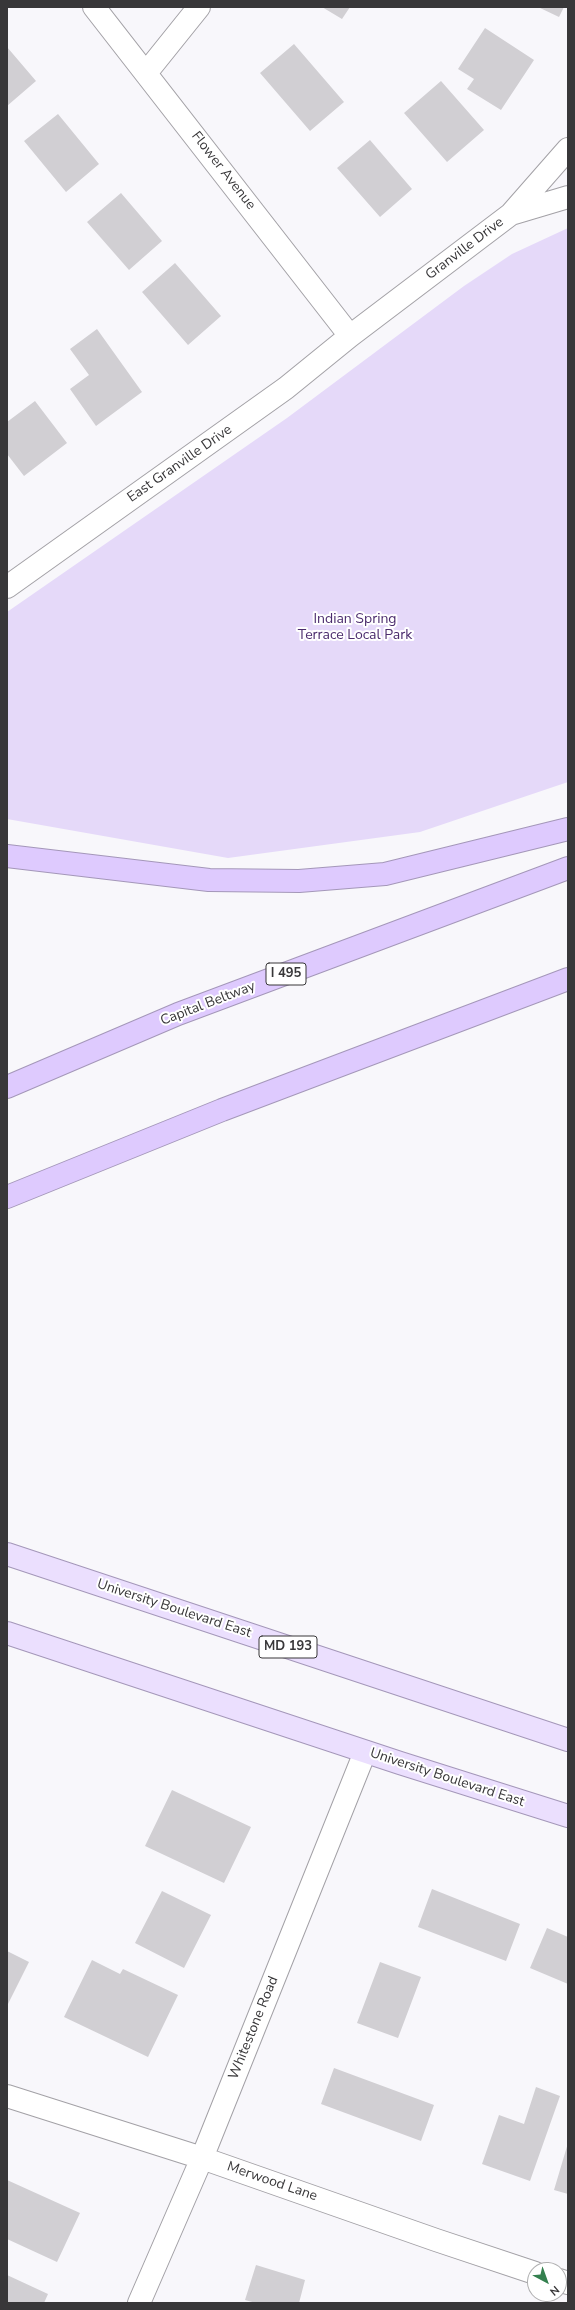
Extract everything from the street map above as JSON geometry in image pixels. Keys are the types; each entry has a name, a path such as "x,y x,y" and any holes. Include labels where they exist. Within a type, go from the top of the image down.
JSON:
{"highway":[{"path":"7,856 209,880 299,881 385,874 568,829"},
{"name":"Capital Beltway","path":"7,1087 178,1014 568,868"},
{"path":"7,1197 222,1110 568,978"}],"main road":[{"name":"University Boulevard East","path":"7,1554 568,1740"},
{"name":"University Boulevard East","path":"7,1633 365,1752 568,1816"}],"street":[{"name":"Flower Avenue","path":"94,7 350,336"},
{"path":"146,73 199,7"},
{"name":"Granville Drive","path":"350,336 511,214 568,150"},
{"path":"511,214 568,197"},
{"name":"East Granville Drive","path":"7,587 286,388 350,336"},
{"name":"Whitestone Road","path":"139,2303 202,2158 365,1752"},
{"name":"Merwood Lane","path":"7,2096 202,2158 527,2270"}],"green space":[{"name":"Indian Spring Terrace Local Park","path":"568,228 568,782 420,832 228,858 7,819 7,612 287,418 464,286 512,254"}],"building":[{"path":"322,7 350,7 342,19"},
{"path":"538,7 564,7 559,17"},
{"path":"485,28 534,60 501,110 467,89 474,79 458,69"},
{"path":"294,44 344,102 310,131 260,73"},
{"path":"7,47 36,81 7,106"},
{"path":"441,81 484,130 447,162 404,113"},
{"path":"58,114 99,164 66,192 24,141"},
{"path":"370,140 412,189 380,217 337,168"},
{"path":"121,193 162,241 129,270 87,222"},
{"path":"175,263 221,316 188,345 142,292"},
{"path":"97,329 142,392 96,426 70,389 89,375 70,349"},
{"path":"35,401 67,443 24,476 7,454 7,422"},
{"path":"172,1790 251,1827 224,1883 145,1846"},
{"path":"432,1889 520,1924 506,1961 418,1927"},
{"path":"162,1891 211,1915 184,1968 135,1943"},
{"path":"547,1928 568,1937 568,1984 530,1968"},
{"path":"7,1951 29,1962 7,2006"},
{"path":"92,1960 120,1974 123,1969 178,1995 148,2057 64,2017"},
{"path":"380,1962 421,1977 398,2038 357,2023"},
{"path":"334,2068 434,2105 421,2141 321,2104"},
{"path":"536,2087 560,2096 530,2181 482,2164 499,2115 524,2124"},
{"path":"568,2143 568,2194 554,2190"},
{"path":"7,2180 80,2213 57,2262 7,2239"},
{"path":"256,2265 305,2280 299,2303 256,2303 245,2300"},
{"path":"7,2275 48,2294 44,2303 7,2303"}]}
